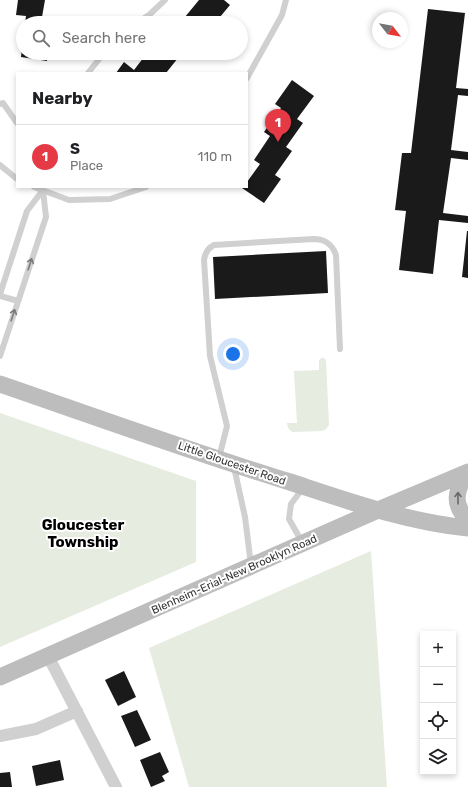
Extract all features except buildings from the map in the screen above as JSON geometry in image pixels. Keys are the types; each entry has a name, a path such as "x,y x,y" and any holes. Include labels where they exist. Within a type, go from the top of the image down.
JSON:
{"street":[{"name":"Little Gloucester Road","path":"0,384 226,461 378,510 435,524 468,528"},
{"name":"Blenheim-Erial-New Brooklyn Road","path":"0,677 378,510 467,473"},
{"path":"467,473 459,486 456,495 462,514 468,520"},
{"path":"48,656 116,787"},
{"path":"0,736 36,729 77,712"}],"lane":[{"path":"148,16 165,0"},
{"path":"248,76 282,15 286,0"},
{"path":"89,72 98,60"},
{"path":"0,104 3,103 16,122"},
{"path":"0,165 16,178"},
{"path":"44,189 68,200 110,199 143,188"},
{"path":"18,301 0,295 27,211 44,189"},
{"path":"0,356 46,217 44,189"},
{"path":"251,566 245,517 226,461 227,426 210,350 204,260 210,247 214,245 314,239 328,243 336,255 340,349"},
{"path":"303,543 289,520 291,504 304,487"}],"shaded area":[{"path":"321,358 326,360 329,425 322,431 292,432 288,428 287,423 297,423 294,371 319,370 319,361"},
{"path":"0,413 196,481 196,562 0,647"},
{"path":"371,551 387,787 189,787 149,648"}],"place":[{"name":"S","path":"278,142"}],"district":[{"name":"Gloucester Township","path":"83,534"}]}
